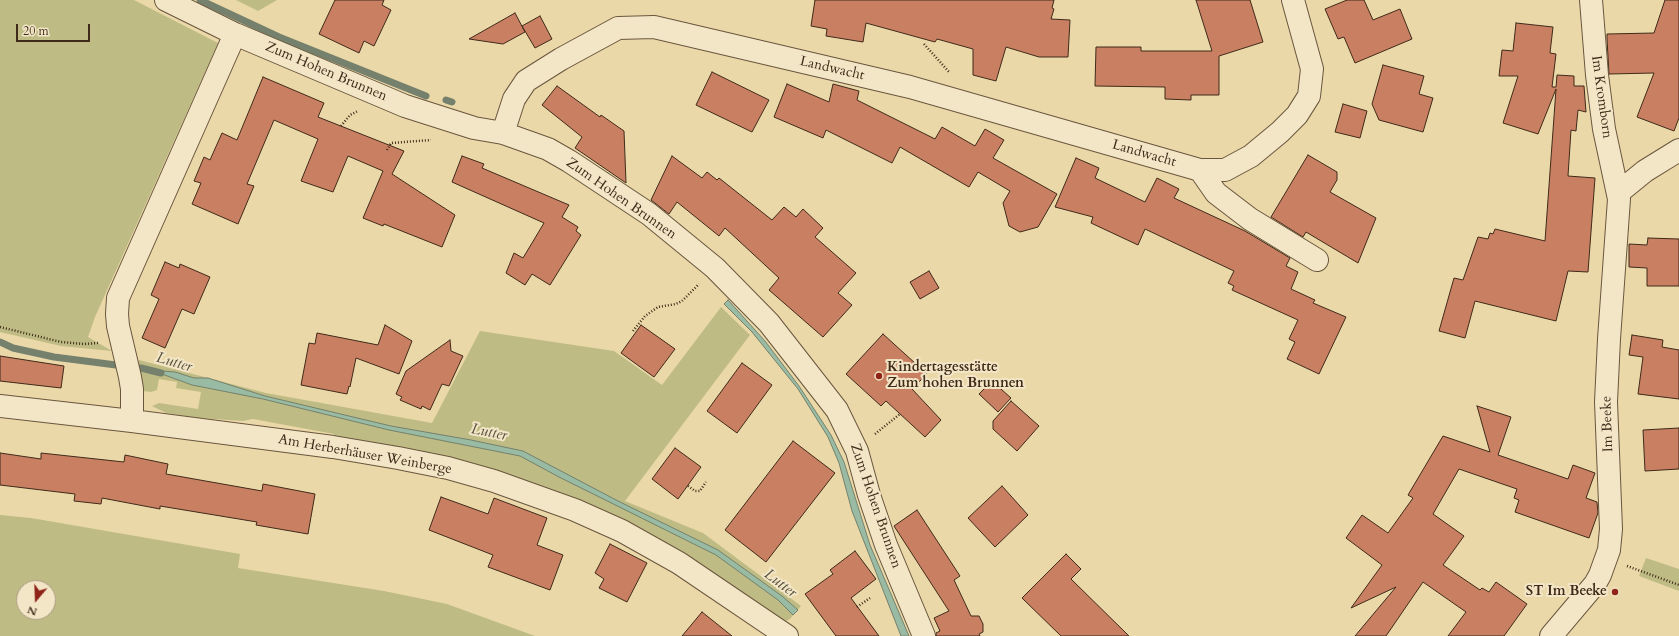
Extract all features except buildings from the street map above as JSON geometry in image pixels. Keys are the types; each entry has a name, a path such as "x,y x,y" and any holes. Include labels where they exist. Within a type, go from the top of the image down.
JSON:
{"street":[{"name":"Zum Hohen Brunnen","path":"166,0 235,34 405,106 474,128 503,133 548,149 569,161 649,214 715,268 770,323 837,410 857,450 869,495 886,545 924,636"},
{"name":"Landwacht","path":"503,133 514,98 526,81 560,59 618,28 654,27 910,87 1200,170 1225,170 1251,156 1280,132 1297,115 1309,96 1312,69 1292,0"},
{"name":"Im Kromborn","path":"1591,0 1596,75 1604,129 1618,193"},
{"path":"132,421 132,389 120,341 117,314 121,291 235,34"},
{"path":"1618,193 1645,171 1679,150"},
{"path":"1200,170 1216,193 1244,215 1317,260"},
{"name":"Im Beeke","path":"1552,636 1595,584 1609,550 1611,504 1606,402 1618,193"},
{"name":"Am Herberhäuser Weinberge","path":"0,406 132,421 325,446 448,468 494,481 568,508 622,531 679,563 787,636"}],"path":[{"path":"388,150 391,143 436,140"},
{"path":"633,331 644,316 658,307 676,304 682,301 715,268"},
{"path":"0,327 61,342 84,344 120,341"},
{"path":"857,450 886,424 900,414"},
{"path":"688,486 695,491 700,491 706,482"},
{"path":"1641,571 1679,585"},
{"path":"857,607 870,598"}],"shaded area":[{"path":"0,0 134,0 218,43 95,317 88,337 112,351 61,346 0,332"},
{"path":"236,0 277,0 258,11"},
{"path":"728,300 765,341 799,386 831,435 844,462 870,545 909,636 901,636 852,511 839,463 828,437 798,389 752,332 724,304"},
{"path":"721,307 750,335 625,501 703,533 801,606 790,619 786,621 682,551 645,533 333,440 334,434 253,419 243,421 198,418 166,413 152,406 159,403 198,409 201,392 176,388 177,382 159,379 157,390 151,392 143,391 139,386 137,364 139,360 266,393 432,423 480,331 614,351 662,385"},
{"path":"151,370 175,372 194,378 208,378 265,396 391,426 523,451 618,501 718,550 782,596 798,610 793,615 778,600 716,555 520,456 389,430 263,399 192,385"},
{"path":"0,515 31,518 240,554 238,568 384,591 447,604 535,636 0,636"},
{"path":"1646,558 1679,569 1679,591 1639,576"}],"waterway":[{"path":"200,0 279,37 426,96"},
{"path":"446,100 452,102"},
{"name":"Lutter","path":"0,342 13,348 54,357 116,365"},
{"name":"Lutter","path":"141,368 161,373"}],"place":[{"name":"Kindertagesstätte Zum hohen Brunnen","path":"879,376"},
{"name":"ST Im Beeke","path":"1615,592"}]}
